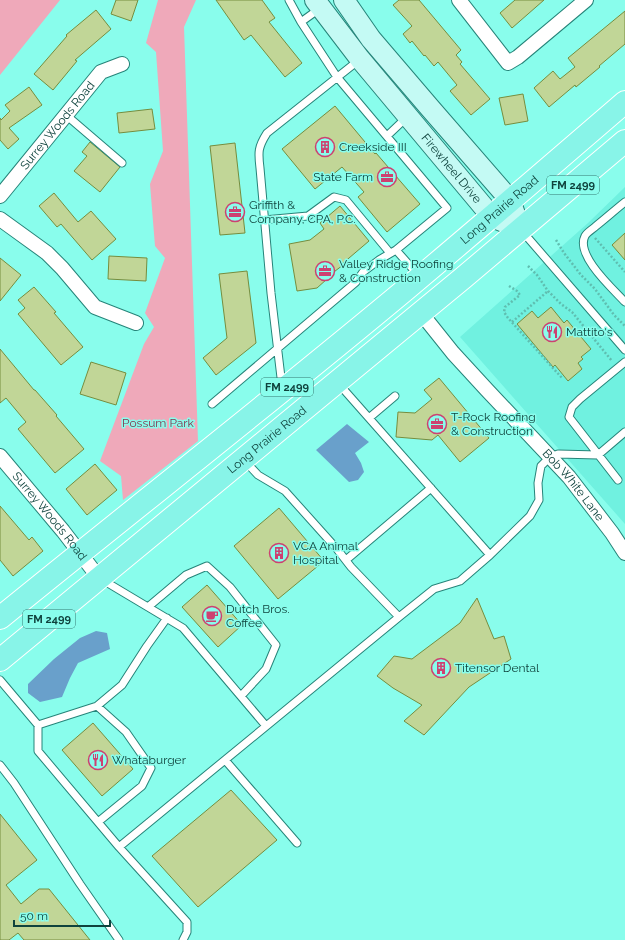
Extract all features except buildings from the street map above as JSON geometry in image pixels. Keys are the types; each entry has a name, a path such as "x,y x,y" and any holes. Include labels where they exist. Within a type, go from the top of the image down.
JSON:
{"main road":[{"name":"Long Prairie Road","path":"0,618 283,390 420,277 625,102"},
{"name":"Long Prairie Road","path":"0,660 421,313 625,141"}],"street":[{"name":"Firewheel Drive","path":"344,0 371,39 510,200 521,229"},
{"path":"459,0 508,63 518,57 586,0"},
{"name":"Firewheel Drive","path":"322,3 360,59 492,217 521,229"},
{"name":"Surrey Woods Road","path":"0,196 101,72 122,64"},
{"path":"0,219 47,253 62,268 94,307 136,323"},
{"name":"Bob White Lane","path":"421,313 458,358 569,477 612,532 625,554"},
{"name":"Surrey Woods Road","path":"0,456 43,506 99,578"}],"lane":[{"path":"212,404 356,282 363,272 393,251 448,208 337,77 301,22 289,0"},
{"path":"301,22 322,3"},
{"path":"283,390 271,293 258,154 261,142 266,133 360,59"},
{"path":"66,115 122,163"},
{"path":"387,136 408,117"},
{"path":"264,220 308,216 334,197 346,200 393,251 420,277"},
{"path":"625,202 585,235 582,244 590,262 625,302"},
{"path":"521,229 625,350"},
{"path":"618,480 569,417 572,407 580,399 625,362"},
{"path":"337,382 490,555"},
{"path":"369,418 395,396"},
{"path":"119,847 399,617 434,590 460,581 490,555 530,516 539,500 538,483 541,466 550,457 558,454 598,455 625,432"},
{"path":"244,459 258,475 284,491 399,617"},
{"path":"346,560 431,488"},
{"path":"148,607 186,575 207,566 230,587 276,645 266,668 241,696"},
{"path":"99,578 183,628 266,726"},
{"path":"38,726 97,706 122,685 167,618"},
{"path":"0,680 38,726 38,751 119,847 187,922 187,932 183,940"},
{"path":"97,706 126,732 151,768 142,786 98,822"},
{"path":"225,760 297,843"},
{"path":"0,765 14,783 80,884 119,940"}],"path":[{"path":"593,235 625,272"},
{"path":"556,240 581,275 595,288 614,316 625,326"},
{"path":"528,266 536,274 548,291 561,304 572,312 618,367"},
{"path":"509,286 520,295 505,307 504,312 562,378"},
{"path":"512,322 548,291"}],"shaded area":[{"path":"625,187 625,524 460,337 588,223"},
{"path":"347,424 369,442 355,453 364,472 358,480 349,482 316,450"},
{"path":"96,631 107,633 110,649 78,663 62,697 40,702 28,693 28,684 54,659 80,638"}],"green space":[{"path":"0,0 60,0 0,75"},
{"name":"Possum Park","path":"158,0 196,0 184,27 198,441 123,500 121,476 100,461 144,344 154,327 145,313 165,258 155,246 150,184 163,151 156,52 146,43"}],"place":[{"name":"Creekside III","path":"325,147"},
{"name":"State Farm","path":"387,177"},
{"name":"Griffith & Company, CPA, P.C.","path":"235,212"},
{"name":"Valley Ridge Roofing & Construction","path":"325,271"},
{"name":"Mattito's","path":"552,332"},
{"name":"T-Rock Roofing & Construction","path":"437,424"},
{"name":"VCA Animal Hospital","path":"279,553"},
{"name":"Dutch Bros. Coffee","path":"212,616"},
{"name":"Titensor Dental","path":"441,668"},
{"name":"Whataburger","path":"98,760"}]}
